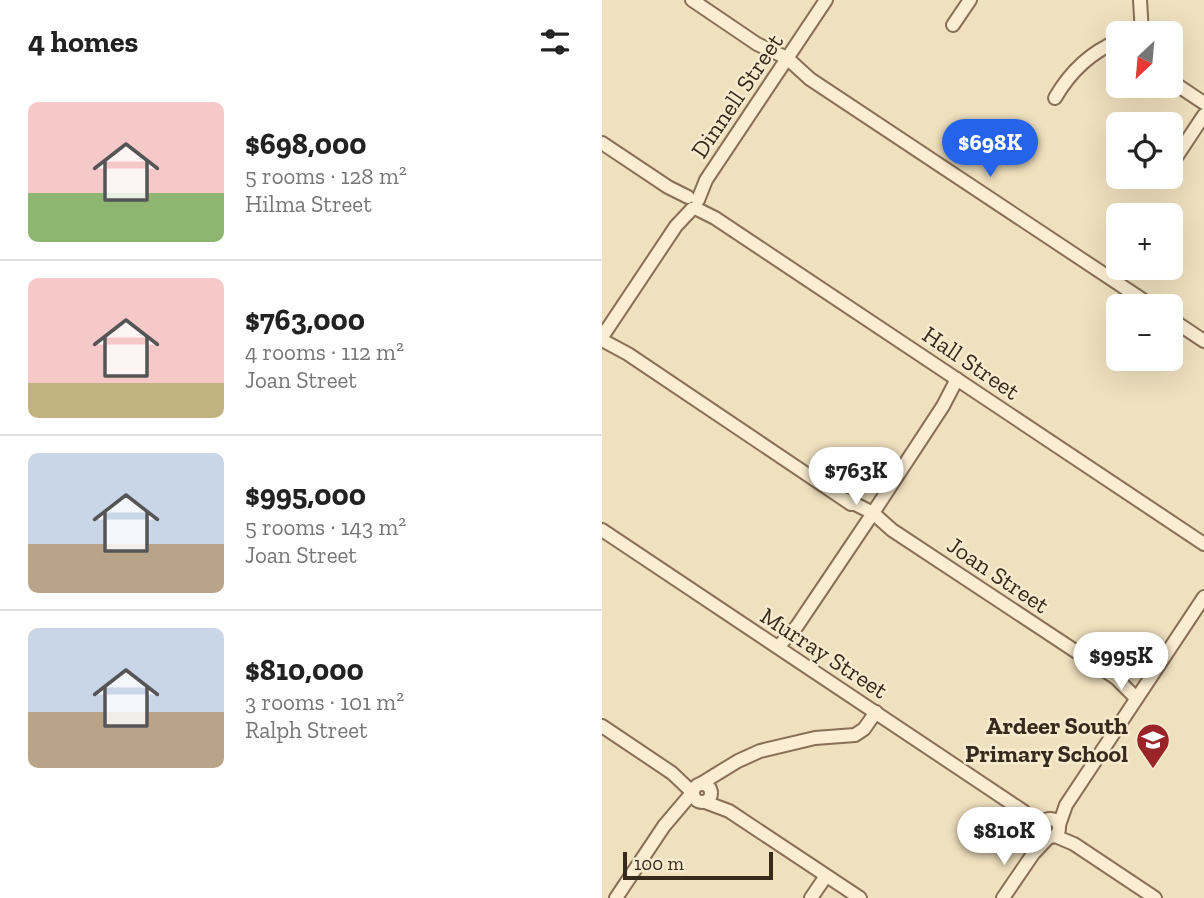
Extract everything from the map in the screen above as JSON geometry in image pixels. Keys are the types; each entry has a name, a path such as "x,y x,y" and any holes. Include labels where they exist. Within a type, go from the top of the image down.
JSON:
{"street":[{"path":"692,0 1134,294"},
{"name":"Dinnell Street","path":"603,336 826,0"},
{"path":"953,25 970,0"},
{"path":"1140,0 1141,21"},
{"path":"1055,98 1080,65 1106,47"},
{"path":"1183,89 1204,103"},
{"path":"1183,147 1204,115"},
{"name":"Hall Street","path":"602,143 1204,544"},
{"path":"1183,327 1204,341"},
{"name":"Joan Street","path":"603,336 1139,694"},
{"path":"781,650 960,381"},
{"name":"Murray Street","path":"602,530 1155,898"},
{"path":"1003,898 1204,597"},
{"path":"616,898 675,812 702,792 724,770 747,756 784,744 855,735 864,729 876,712"},
{"path":"602,726 860,898"},
{"path":"811,898 826,876"}],"place":[{"name":"Ardeer South Primary School","path":"1153,770"}]}
